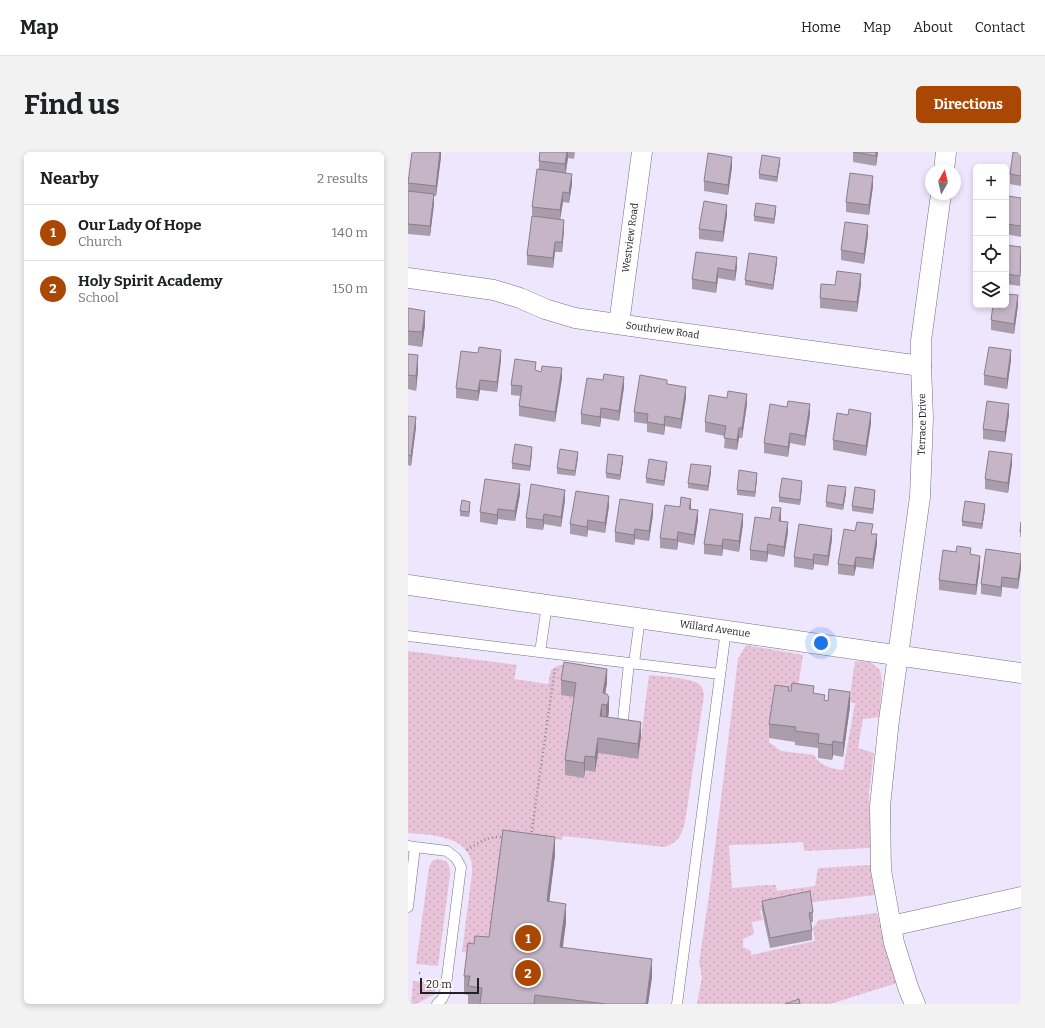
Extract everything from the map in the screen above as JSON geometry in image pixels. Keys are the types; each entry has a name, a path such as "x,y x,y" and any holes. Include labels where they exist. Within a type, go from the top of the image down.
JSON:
{"street":[{"name":"Westview Road","path":"619,324 642,152"},
{"path":"945,164 946,152"},
{"name":"Terrace Drive","path":"915,1004 909,990 890,926 881,870 880,806 897,655 920,497 923,418 921,341 940,200"},
{"name":"Southview Road","path":"408,278 494,290 520,298 545,309 575,318 921,366"},
{"name":"Willard Avenue","path":"408,585 1021,673"},
{"path":"890,926 1021,896"}],"lane":[{"path":"540,652 547,605"},
{"path":"622,729 640,618"},
{"path":"677,1004 726,630"},
{"path":"408,636 720,674"},
{"path":"408,908 411,847 446,852 456,858 461,867 446,988 442,999 437,1004"}],"path":[{"path":"531,838 556,654"},
{"path":"456,858 485,839 494,836 510,837"}],"shaded area":[{"path":"746,645 803,655 797,694 774,699 769,742 781,751 814,755 820,762 831,768 843,770 855,703 849,702 855,661 870,662 879,669 882,682 879,717 863,719 858,748 874,753 869,792 871,848 804,851 803,842 729,845 732,888 776,885 777,891 815,886 818,868 871,865 876,895 813,902 760,911 763,920 752,922 754,934 743,939 743,947 751,951 751,955 815,941 813,928 819,920 877,913 888,957 897,983 830,1004 697,1004 702,977 699,963 710,888 738,659"},
{"path":"408,651 517,665 514,679 548,684 551,670 559,665 608,670 607,683 564,677 576,697 585,770 598,753 638,759 649,675 690,680 699,684 704,695 685,822 679,838 673,844 664,847 563,836 562,840 527,834 489,956 462,952 472,873 471,860 467,852 454,841 435,836 408,833"},
{"path":"437,859 444,860 448,863 450,868 438,966 416,964 429,867 432,861"},
{"path":"413,981 436,983 435,994 416,1004 411,1004"}],"building":[{"path":"412,152 440,152 436,186 408,183"},
{"path":"540,152 567,152 565,164 539,161"},
{"path":"853,152 876,152 876,156"},
{"path":"1013,152 1021,152 1021,176 1010,174"},
{"path":"708,153 732,157 728,185 704,181"},
{"path":"762,155 780,158 777,177 759,174"},
{"path":"537,169 572,174 569,193 563,192 560,210 532,207"},
{"path":"850,173 873,176 869,205 846,202"},
{"path":"408,191 434,194 430,226 408,224"},
{"path":"1009,196 1021,198 1021,226 1009,224"},
{"path":"704,201 727,205 723,232 699,229"},
{"path":"756,203 776,206 774,219 754,216"},
{"path":"532,216 564,220 562,242 555,242 553,258 527,255"},
{"path":"845,222 868,225 864,254 841,250"},
{"path":"1009,245 1021,247 1020,276 1009,274"},
{"path":"696,252 737,257 735,271 718,268 716,283 692,279"},
{"path":"749,253 777,257 773,285 745,280"},
{"path":"837,271 861,274 857,302 820,298 821,284 835,285"},
{"path":"1009,294 1018,295 1014,324 991,320 993,308 1009,308"},
{"path":"408,308 425,311 422,332 408,331"},
{"path":"479,347 501,350 497,382 480,380 478,391 456,388 461,351 478,353"},
{"path":"989,347 1011,350 1007,379 984,375"},
{"path":"408,354 418,355 416,376 408,375"},
{"path":"515,359 536,362 535,370 541,372 542,366 562,368 555,412 519,406 522,386 511,385"},
{"path":"604,374 624,377 619,411 601,408 600,417 581,414 587,378 603,380"},
{"path":"640,375 667,380 667,384 686,387 681,419 665,416 664,425 647,422 648,414 634,412"},
{"path":"728,391 747,394 742,428 739,428 737,440 724,438 726,426 705,422 709,395 727,398"},
{"path":"788,401 810,404 805,436 790,433 788,447 764,443 770,404 787,407"},
{"path":"987,401 1009,404 1005,432 983,429"},
{"path":"849,409 871,413 866,446 833,440 837,413 848,415"},
{"path":"408,416 416,417 411,456 408,455"},
{"path":"515,444 532,447 530,466 512,463"},
{"path":"560,449 578,452 575,471 557,468"},
{"path":"989,451 1012,454 1008,483 985,479"},
{"path":"608,454 623,456 620,475 606,473"},
{"path":"649,459 667,462 664,481 646,478"},
{"path":"691,464 711,466 708,486 688,483"},
{"path":"739,470 757,473 755,492 737,490"},
{"path":"782,478 802,481 800,500 779,497"},
{"path":"485,479 520,484 515,511 498,509 497,515 480,512"},
{"path":"531,484 565,490 561,517 544,514 543,520 526,518"},
{"path":"828,485 846,487 843,505 826,502"},
{"path":"855,487 875,490 873,509 852,506"},
{"path":"576,491 609,496 605,523 588,520 587,527 570,524"},
{"path":"681,497 691,499 689,509 698,510 694,535 678,532 677,540 660,538 665,505 680,507"},
{"path":"620,499 653,504 649,531 635,529 634,535 615,532"},
{"path":"462,500 470,502 469,512 460,511"},
{"path":"965,501 985,504 982,524 962,521"},
{"path":"772,507 781,508 779,521 788,522 784,547 768,544 767,552 750,550 755,517 770,519"},
{"path":"710,509 743,514 739,541 723,539 722,546 704,544"},
{"path":"857,522 873,524 871,534 877,534 873,559 856,557 854,566 838,564 844,529 855,531"},
{"path":"799,524 832,529 828,556 814,554 813,560 794,557"},
{"path":"957,546 971,548 970,554 980,556 976,585 939,580 943,550 956,552"},
{"path":"986,549 1021,554 1018,579 1002,577 1001,587 981,584"},
{"path":"564,662 607,669 603,693 607,694 609,697 606,705 602,704 600,716 641,722 638,744 598,738 595,757 585,756 584,763 565,760 576,683 561,680"},
{"path":"792,683 814,686 813,693 825,695 824,700 828,701 829,689 850,692 843,743 833,741 832,745 818,743 819,734 795,731 796,727 769,724 775,685 789,687 788,691 791,691"},
{"path":"503,830 555,837 547,901 566,904 560,947 652,959 646,1004 606,1004 535,995 534,1004 480,1004 482,988 468,986 470,976 464,976 468,943 474,944 475,936 489,937"},
{"path":"810,891 813,912 809,913 812,930 770,938 762,901"},
{"path":"799,999 800,1004 785,1004"}],"place":[{"name":"Our Lady Of Hope","path":"528,938"},
{"name":"Holy Spirit Academy","path":"528,973"}]}
